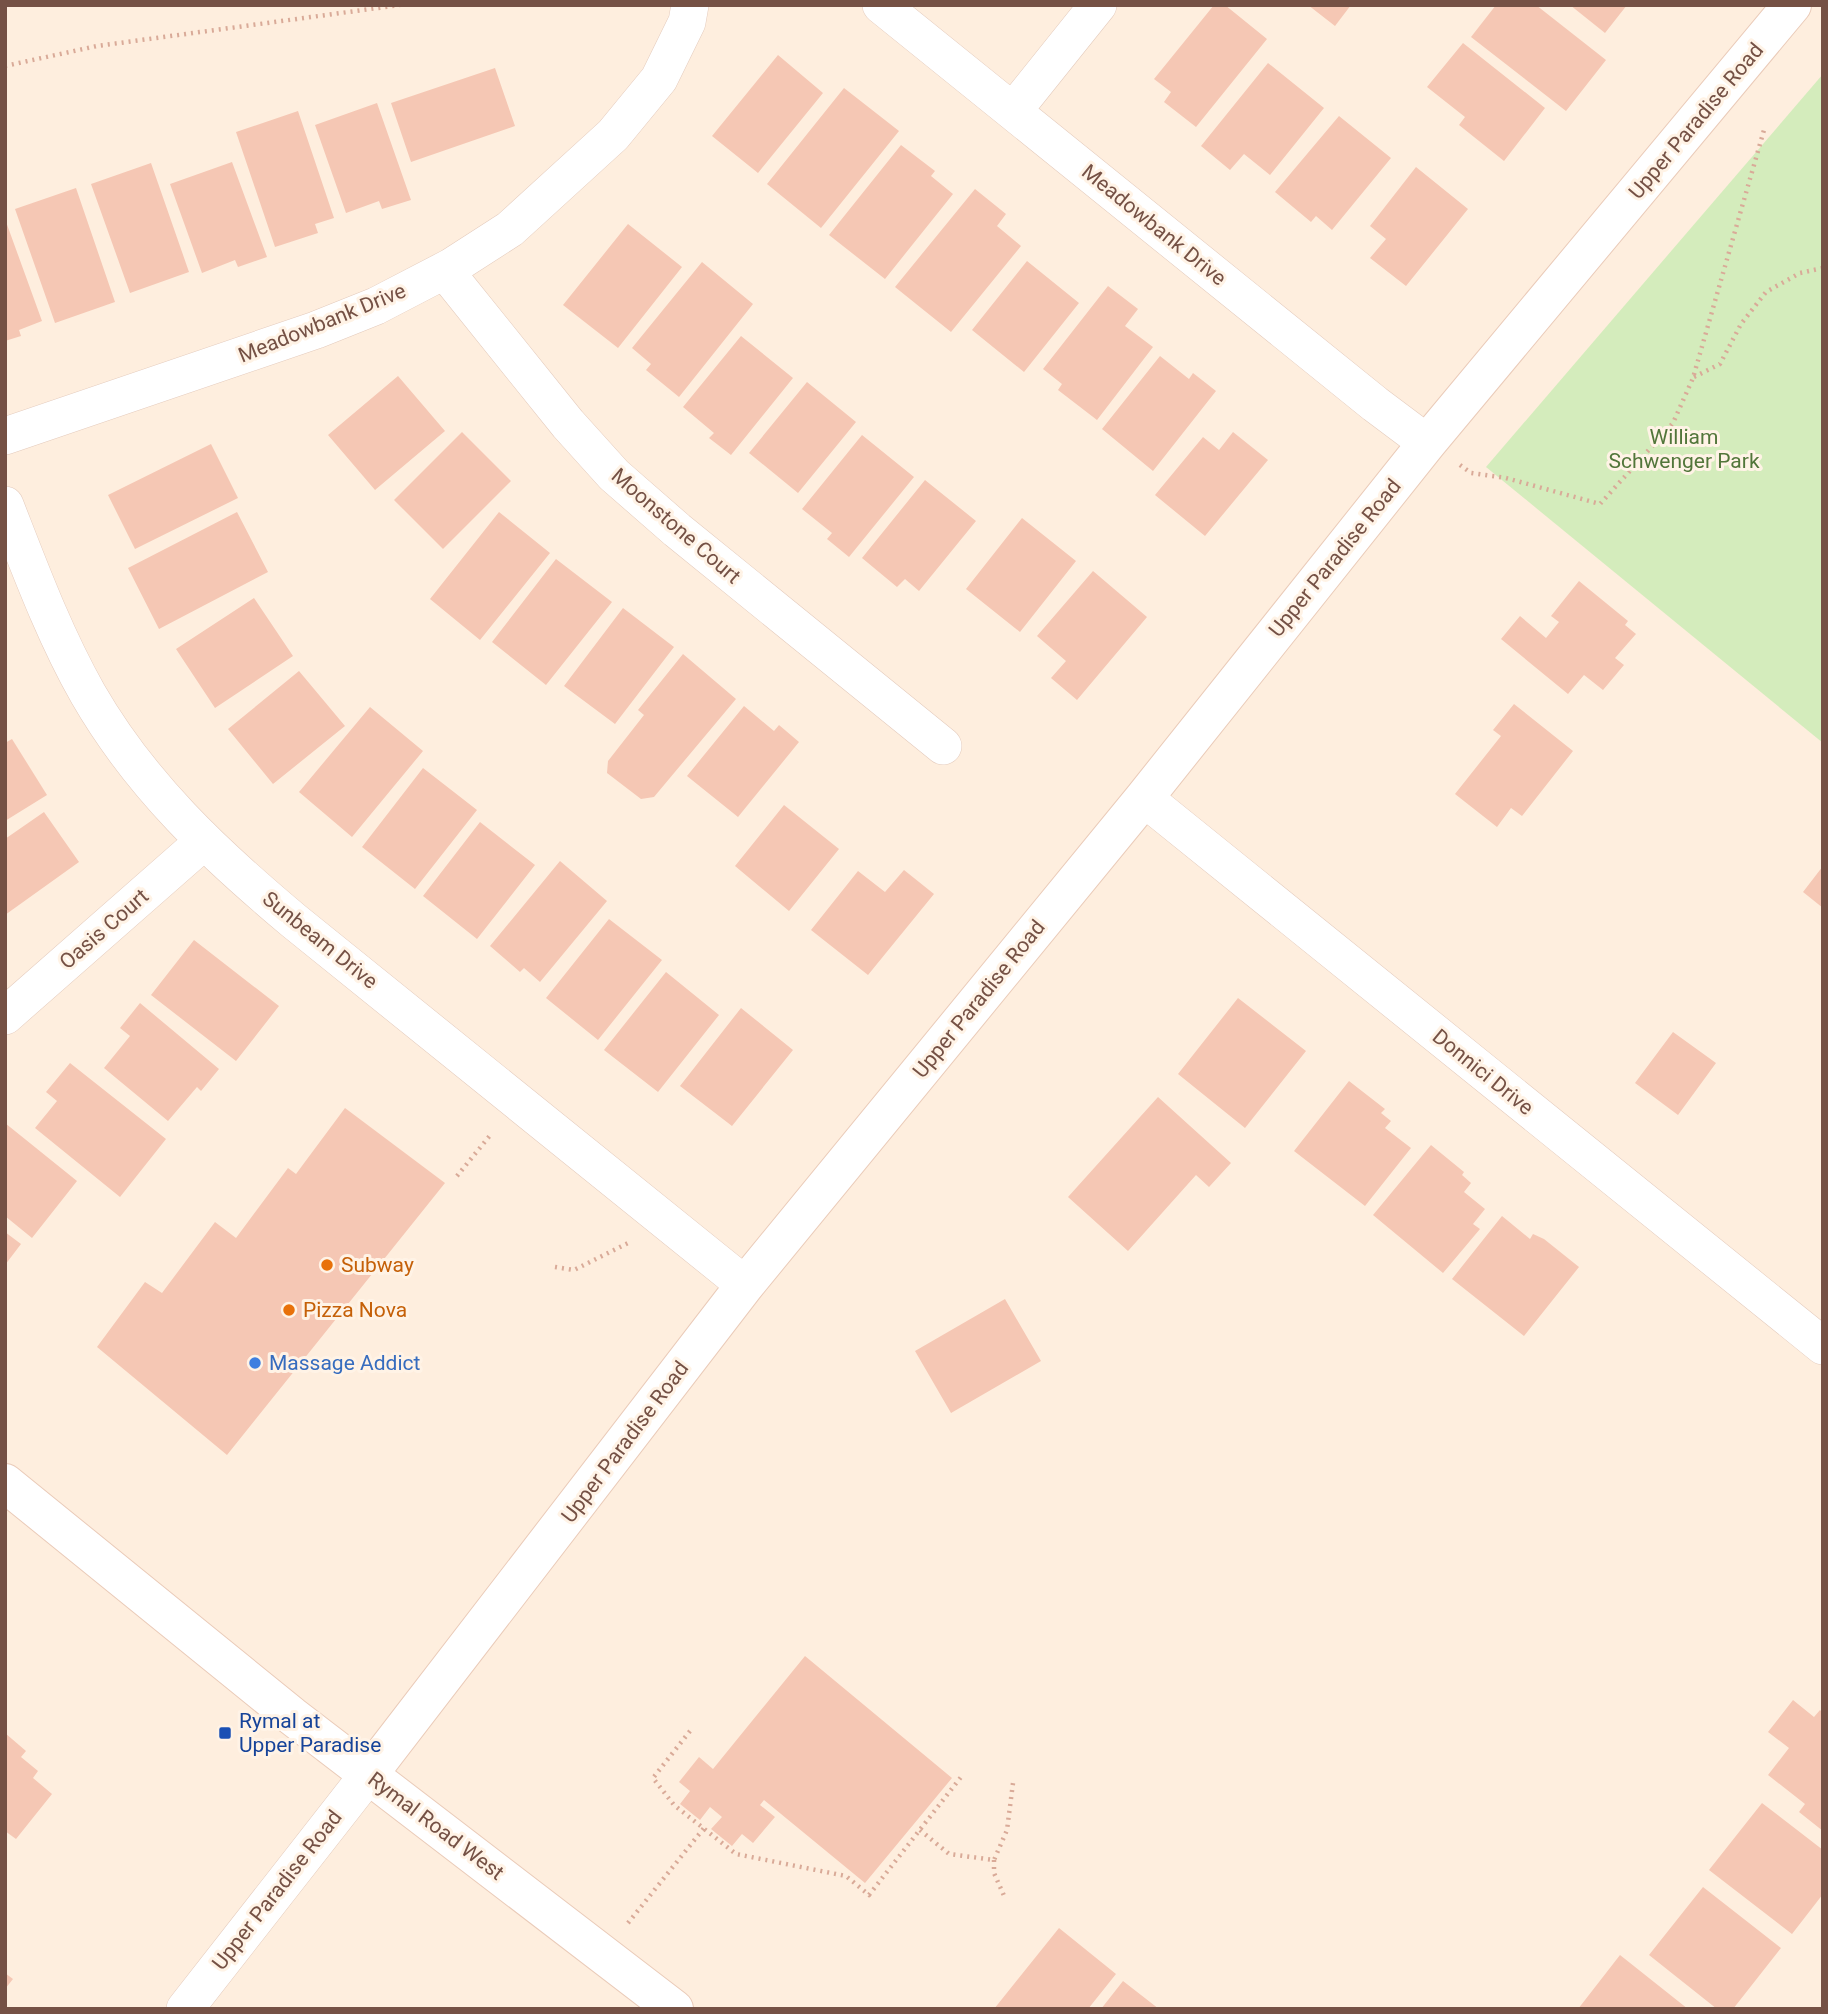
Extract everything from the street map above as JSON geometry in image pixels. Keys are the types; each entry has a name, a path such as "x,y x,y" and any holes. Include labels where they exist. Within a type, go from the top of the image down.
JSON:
{"main road":[{"name":"Upper Paradise Road","path":"368,1774 745,1285 1144,798 1427,443 1792,5"},
{"name":"Rymal Road West","path":"5,1483 368,1774 674,2009"}],"street":[{"name":"Meadowbank Drive","path":"5,436 316,330 376,306 445,271 510,229 613,135 659,79 687,22 690,5"},
{"name":"Meadowbank Drive","path":"881,5 1427,443"},
{"path":"1013,111 1098,5"},
{"name":"Moonstone Court","path":"445,271 568,424 614,475 677,530 943,746"},
{"name":"Sunbeam Drive","path":"5,505 41,596 89,694 151,785 203,842 285,913 745,1285"},
{"name":"Donnici Drive","path":"1144,798 1823,1346"},
{"name":"Oasis Court","path":"5,1016 203,842"},
{"name":"Upper Paradise Road","path":"185,2009 368,1774"}],"path":[{"path":"5,66 97,46 400,5"},
{"path":"1427,443 1471,473 1506,478 1600,504 1673,423 1693,377 1764,130"},
{"path":"1693,377 1720,364 1741,324 1766,292 1800,273 1823,268"},
{"path":"457,1176 517,1100"},
{"path":"555,1267 574,1270 669,1223"},
{"path":"690,1731 653,1778 674,1805 736,1854 846,1876 869,1895 961,1777"},
{"path":"1005,1898 994,1873 994,1860 1007,1830 1013,1783"},
{"path":"603,1954 704,1828"},
{"path":"920,1829 949,1854 994,1860"}],"green space":[{"name":"William Schwenger Park","path":"1823,74 1823,743 1486,467"}],"building":[{"path":"1214,5 1225,5 1267,39 1196,127 1164,102 1171,92 1154,79"},
{"path":"1308,5 1351,5 1335,26"},
{"path":"1496,5 1536,5 1606,60 1566,111 1471,37"},
{"path":"1570,5 1627,5 1605,33"},
{"path":"1463,43 1545,108 1504,161 1459,125 1465,117 1427,87"},
{"path":"778,55 823,93 758,173 712,136"},
{"path":"1268,63 1324,108 1270,175 1244,154 1230,170 1201,146"},
{"path":"495,68 515,126 411,162 391,103"},
{"path":"844,88 899,131 821,228 767,184"},
{"path":"377,103 411,200 382,209 379,201 346,213 315,125"},
{"path":"298,111 334,218 315,224 318,233 275,247 236,132"},
{"path":"1339,116 1391,158 1332,230 1316,216 1311,222 1275,192"},
{"path":"901,145 935,171 931,176 953,194 885,279 829,235"},
{"path":"232,162 267,257 238,267 235,260 202,273 170,184"},
{"path":"151,163 189,272 130,293 91,184"},
{"path":"1416,167 1468,209 1406,286 1370,258 1386,239 1370,226"},
{"path":"76,188 115,302 55,323 15,209"},
{"path":"975,189 1006,214 997,226 1021,246 951,332 895,287"},
{"path":"5,219 42,321 19,330 21,336 5,341"},
{"path":"628,224 682,267 618,348 563,305"},
{"path":"1027,261 1079,303 1024,372 972,330"},
{"path":"702,262 753,304 679,397 646,370 651,364 632,348"},
{"path":"1108,286 1138,309 1125,326 1153,347 1097,420 1058,390 1062,384 1043,369"},
{"path":"741,336 793,378 731,455 709,438 714,433 683,407"},
{"path":"1160,356 1189,379 1193,373 1216,391 1153,471 1102,429"},
{"path":"398,376 445,431 375,490 328,435"},
{"path":"807,382 856,422 798,493 749,453"},
{"path":"462,432 511,481 443,549 394,500"},
{"path":"1233,432 1268,460 1205,536 1155,495 1203,437 1219,450"},
{"path":"862,435 914,477 849,557 827,539 832,533 802,509"},
{"path":"211,444 238,498 135,549 108,495"},
{"path":"925,480 976,521 919,591 905,579 897,587 862,558"},
{"path":"237,512 268,572 159,629 128,568"},
{"path":"499,512 550,553 480,640 430,599"},
{"path":"1022,518 1076,561 1020,632 966,589"},
{"path":"556,559 612,602 546,685 492,642"},
{"path":"1093,571 1147,617 1077,700 1051,678 1066,661 1037,636"},
{"path":"1579,581 1628,621 1625,625 1636,634 1615,658 1624,665 1603,690 1584,675 1568,694 1501,639 1520,616 1546,638 1559,622 1551,616"},
{"path":"254,598 293,656 215,708 176,649"},
{"path":"623,608 674,647 615,724 564,686"},
{"path":"683,654 736,699 654,797 641,799 607,773 608,761 644,715 638,710"},
{"path":"299,671 345,726 273,784 228,729"},
{"path":"1514,704 1573,751 1522,816 1511,808 1497,827 1455,794 1501,736 1493,730"},
{"path":"744,706 774,731 779,725 799,742 738,817 687,776"},
{"path":"370,707 423,751 352,837 299,792"},
{"path":"12,739 47,795 5,821 5,743"},
{"path":"423,768 477,810 415,889 362,847"},
{"path":"784,805 839,849 789,911 735,866"},
{"path":"44,812 79,862 5,915 5,839"},
{"path":"480,822 535,865 477,939 423,896"},
{"path":"560,861 607,901 540,982 524,968 520,972 490,946"},
{"path":"1823,866 1823,908 1803,892"},
{"path":"904,870 934,894 868,975 811,930 858,871 885,892"},
{"path":"609,919 662,960 598,1040 546,998"},
{"path":"194,940 279,1006 236,1061 151,995"},
{"path":"666,972 719,1015 658,1092 604,1050"},
{"path":"1238,998 1306,1051 1245,1128 1178,1074"},
{"path":"140,1003 219,1069 201,1091 197,1087 168,1121 104,1068 130,1036 120,1028"},
{"path":"741,1008 793,1050 732,1126 680,1086"},
{"path":"1673,1032 1716,1063 1678,1115 1635,1083"},
{"path":"70,1063 166,1139 120,1197 35,1128 57,1101 46,1092"},
{"path":"1349,1081 1385,1109 1381,1113 1391,1121 1385,1128 1411,1148 1365,1206 1294,1151"},
{"path":"1158,1097 1231,1163 1209,1187 1196,1175 1128,1251 1068,1197"},
{"path":"345,1108 445,1183 227,1455 97,1347 145,1282 162,1293 215,1222 236,1238 288,1168 296,1174"},
{"path":"5,1123 77,1181 32,1238 5,1216"},
{"path":"1431,1145 1464,1172 1462,1175 1471,1183 1464,1192 1485,1209 1473,1224 1480,1229 1443,1273 1373,1215"},
{"path":"1502,1216 1530,1239 1533,1234 1544,1239 1579,1267 1524,1336 1452,1279"},
{"path":"5,1232 21,1244 5,1265"},
{"path":"1005,1299 1041,1361 951,1413 915,1351"},
{"path":"805,1656 952,1778 865,1883 764,1800 760,1805 775,1817 753,1843 742,1834 732,1846 711,1829 722,1817 710,1807 700,1820 680,1804 690,1791 679,1782 699,1757 713,1769"},
{"path":"1793,1700 1814,1717 1820,1710 1823,1713 1823,1831 1799,1812 1805,1804 1768,1775 1789,1748 1768,1732"},
{"path":"5,1733 26,1751 21,1757 38,1771 33,1778 52,1794 16,1839 5,1831"},
{"path":"1762,1803 1823,1850 1823,1894 1792,1934 1709,1870"},
{"path":"1703,1887 1781,1948 1733,2009 1717,2009 1649,1955"},
{"path":"1059,1928 1116,1974 1088,2009 994,2009"},
{"path":"1620,1955 1688,2009 1578,2009"},
{"path":"5,1973 13,1979 5,1989"},
{"path":"1123,1981 1159,2009 1101,2009"}],"place":[{"name":"Subway","path":"327,1265"},
{"name":"Pizza Nova","path":"289,1310"},
{"name":"Massage Addict","path":"255,1363"},
{"name":"Rymal at Upper Paradise","path":"225,1733"}]}
